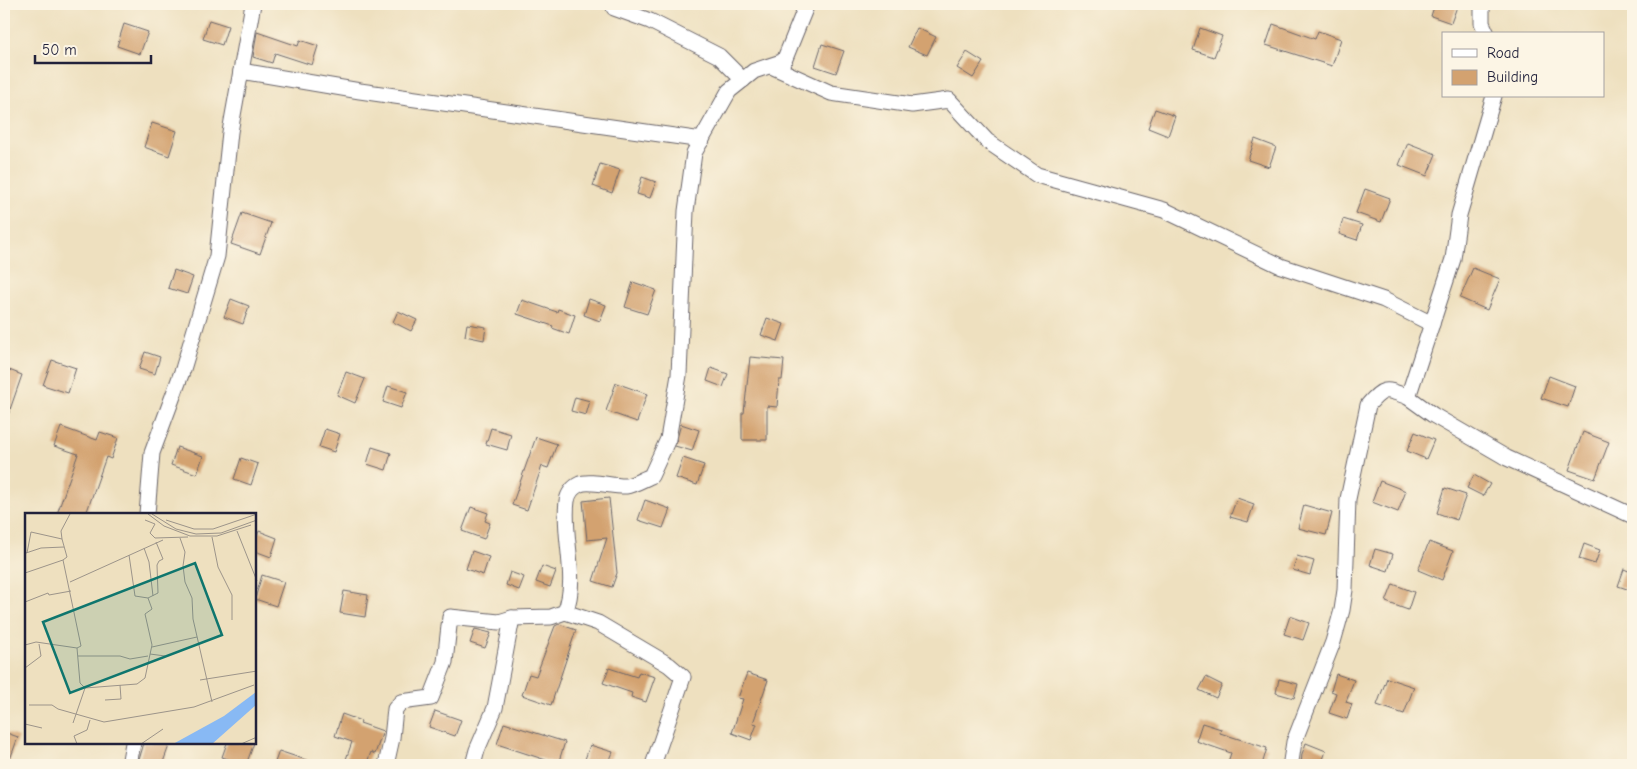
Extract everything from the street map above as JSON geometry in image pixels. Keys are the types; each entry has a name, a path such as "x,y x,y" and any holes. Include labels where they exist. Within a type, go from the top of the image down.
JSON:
{"street":[{"path":"148,513 152,454 183,369 217,256 230,132 253,4"},
{"path":"565,612 568,603 571,562 567,501 570,492 581,483 627,486 651,476 668,439 679,375 686,211 694,153 729,91 754,71 784,61 807,4"},
{"path":"1482,4 1482,24 1486,32"},
{"path":"614,8 650,21 719,56 743,80"},
{"path":"771,66 831,93 912,105 949,100 987,141 1037,175 1164,210 1281,266 1384,300 1432,324"},
{"path":"241,71 360,91 702,140"},
{"path":"1408,397 1453,259 1459,215 1493,98"},
{"path":"1292,765 1294,742 1333,642 1342,610 1345,590 1348,499 1368,405 1377,394 1388,390 1408,397 1433,415 1506,458 1633,516"},
{"path":"386,765 392,738 395,708 401,702 431,698 445,662 450,618 499,622 512,618 552,617 565,612 598,623 669,665 683,677 653,765"},
{"path":"473,765 477,750 496,708 512,618"},
{"path":"129,765 133,744"}],"building":[{"path":"1435,4 1458,4 1451,23 1431,16"},
{"path":"209,20 228,26 222,45 203,39"},
{"path":"124,24 148,32 140,54 117,46"},
{"path":"1273,24 1315,39 1318,31 1341,39 1332,66 1266,45"},
{"path":"917,28 936,37 927,55 908,47"},
{"path":"1200,28 1222,36 1214,57 1193,50"},
{"path":"257,32 298,46 300,40 318,46 312,65 275,53 272,63 253,57"},
{"path":"822,44 844,51 836,73 815,66"},
{"path":"967,52 983,62 973,78 957,68"},
{"path":"1155,109 1175,116 1168,136 1148,128"},
{"path":"152,123 177,131 169,156 144,147"},
{"path":"1255,139 1276,147 1269,167 1248,160"},
{"path":"1408,143 1436,154 1427,176 1399,165"},
{"path":"600,164 620,170 612,193 593,186"},
{"path":"642,177 656,182 650,198 637,194"},
{"path":"1365,189 1390,198 1381,222 1356,213"},
{"path":"242,213 271,223 260,254 231,244"},
{"path":"1343,219 1362,225 1357,240 1339,234"},
{"path":"1473,268 1500,279 1487,310 1460,298"},
{"path":"174,270 193,277 187,294 168,288"},
{"path":"633,282 656,290 647,314 625,307"},
{"path":"231,299 249,306 243,324 224,317"},
{"path":"589,299 606,305 600,321 584,315"},
{"path":"522,300 557,312 558,309 575,315 569,334 552,328 553,326 517,314"},
{"path":"398,311 417,320 411,331 393,322"},
{"path":"767,318 784,324 778,341 761,335"},
{"path":"467,324 486,327 484,340 465,336"},
{"path":"145,352 160,357 155,374 139,369"},
{"path":"750,357 784,360 782,380 779,380 777,407 767,406 767,440 742,440 742,413 744,413"},
{"path":"52,360 76,368 68,393 43,385"},
{"path":"4,368 22,375 6,421 4,421"},
{"path":"711,368 728,374 723,387 707,381"},
{"path":"346,372 365,379 355,403 337,395"},
{"path":"1549,376 1575,386 1568,407 1541,398"},
{"path":"616,383 647,394 637,422 606,411"},
{"path":"388,386 407,392 401,408 383,402"},
{"path":"575,397 590,401 586,415 571,411"},
{"path":"681,424 699,430 692,451 675,446"},
{"path":"61,427 97,440 100,432 118,438 111,459 106,457 86,513 57,513 78,454 54,446"},
{"path":"491,428 511,434 507,450 486,444"},
{"path":"325,429 340,434 334,452 319,447"},
{"path":"1415,432 1434,440 1426,459 1407,451"},
{"path":"1583,432 1609,442 1595,479 1569,470"},
{"path":"536,437 557,444 548,468 542,466 527,510 512,505"},
{"path":"177,447 203,456 197,474 171,465"},
{"path":"372,447 391,453 386,470 367,464"},
{"path":"241,458 258,464 251,485 234,479"},
{"path":"683,458 704,465 697,485 676,478"},
{"path":"1474,475 1490,484 1483,496 1467,488"},
{"path":"1380,481 1406,491 1398,512 1372,502"},
{"path":"1445,488 1466,495 1457,520 1437,513"},
{"path":"609,498 617,573 612,587 593,581 607,538 587,540 583,501"},
{"path":"1237,498 1254,504 1248,522 1230,517"},
{"path":"645,500 670,509 663,528 638,520"},
{"path":"1304,505 1332,513 1326,535 1298,528"},
{"path":"471,507 488,513 485,521 490,523 484,539 462,531"},
{"path":"259,531 277,538 271,557 256,551 256,539"},
{"path":"1429,542 1453,551 1442,580 1418,570"},
{"path":"1584,544 1600,550 1595,564 1579,559"},
{"path":"1375,549 1393,554 1388,571 1370,565"},
{"path":"472,551 489,557 483,575 466,569"},
{"path":"1297,556 1314,561 1310,575 1293,570"},
{"path":"542,566 556,571 550,587 536,582"},
{"path":"1624,569 1633,573 1633,591 1618,586"},
{"path":"510,572 524,577 519,590 506,585"},
{"path":"262,575 284,582 276,606 256,599"},
{"path":"1393,584 1414,592 1408,610 1386,602"},
{"path":"344,591 368,595 365,617 340,613"},
{"path":"1290,616 1309,623 1303,640 1284,634"},
{"path":"559,624 576,630 551,705 522,695 529,674 536,676 555,626"},
{"path":"475,629 491,633 485,648 470,643"},
{"path":"609,668 637,677 639,672 655,677 646,702 631,697 632,693 603,683"},
{"path":"747,673 768,680 753,723 757,724 751,740 732,733 743,699 738,698"},
{"path":"1336,674 1354,680 1346,702 1352,704 1347,719 1329,713 1336,693 1331,691"},
{"path":"1206,677 1222,685 1216,698 1199,690"},
{"path":"1387,678 1414,687 1404,714 1377,705"},
{"path":"1279,679 1298,684 1294,698 1276,693"},
{"path":"435,711 461,720 455,736 429,727"},
{"path":"342,714 383,731 375,754 371,752 366,765 344,765 352,742 335,736"},
{"path":"504,723 565,742 558,764 497,744"},
{"path":"1202,723 1221,729 1220,733 1267,748 1262,765 1227,765 1231,753 1196,741"},
{"path":"4,732 18,737 8,765 4,765"},
{"path":"1306,743 1326,751 1321,765 1301,765"},
{"path":"144,744 170,744 162,765 154,765 139,760"},
{"path":"227,744 254,744 246,765 222,757"},
{"path":"590,745 613,752 608,765 583,765"},
{"path":"279,751 315,763 315,765 274,765"}]}
